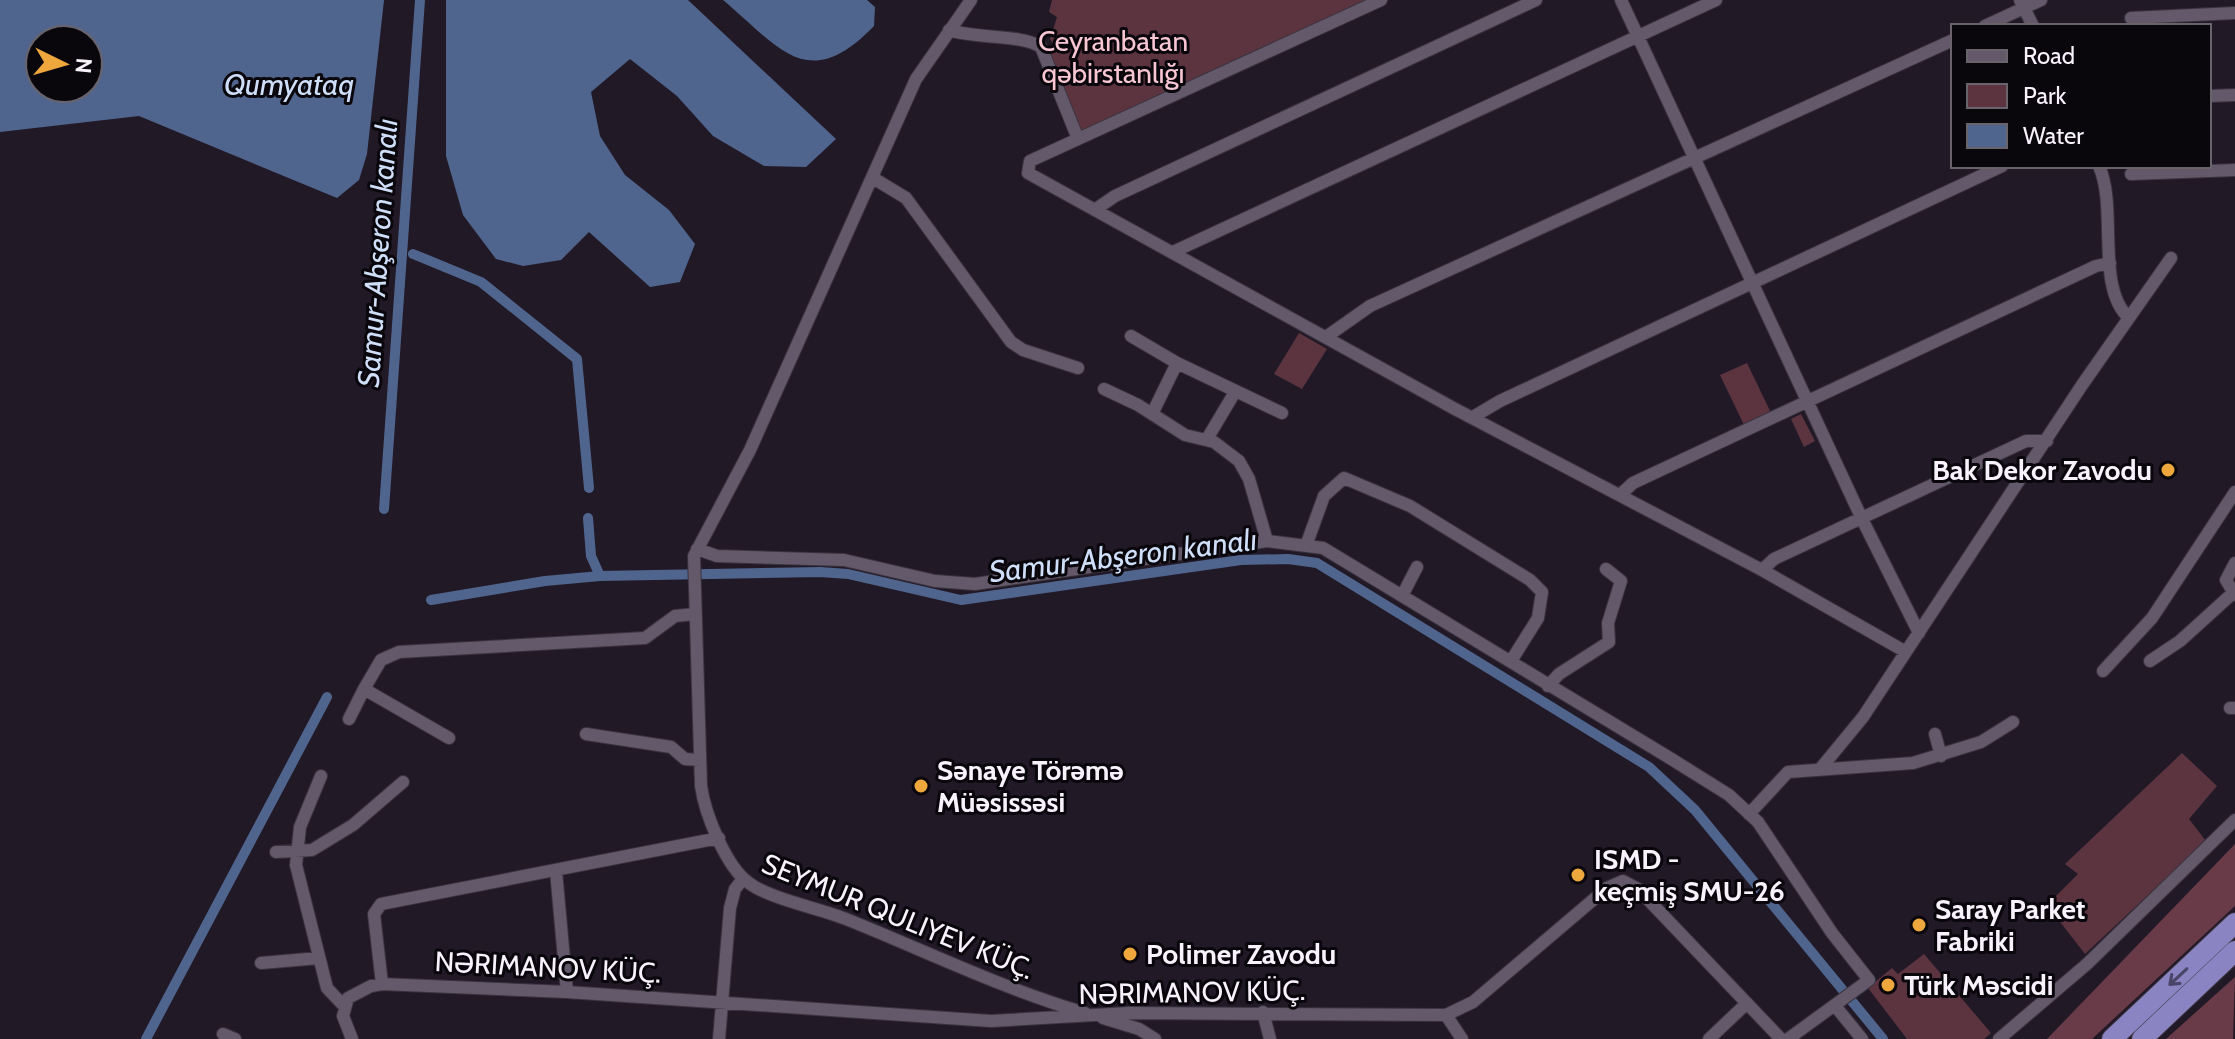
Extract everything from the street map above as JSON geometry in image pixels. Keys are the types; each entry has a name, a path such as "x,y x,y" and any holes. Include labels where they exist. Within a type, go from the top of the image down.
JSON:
{"highway":[{"path":"2112,1039 2235,923"},
{"path":"2142,1039 2235,951"}],"street":[{"name":"SEYMUR QULIYEV KÜÇ.","path":"971,0 916,79 750,450 697,549 693,563 703,802 719,838 743,879 752,886 846,919 1043,1001 1139,1029 1155,1039"},
{"path":"1381,0 1030,161 1027,167 1036,179 1762,570 1906,652"},
{"path":"1096,209 1115,196 1536,0"},
{"path":"1621,0 1862,519 1919,633"},
{"path":"1173,252 1716,0"},
{"path":"1988,24 2022,4 2041,0"},
{"path":"2022,4 2032,24"},
{"path":"2131,18 2235,13"},
{"path":"949,30 975,38 1037,44 1078,139"},
{"path":"1326,337 1370,306 1951,41"},
{"path":"2211,96 2235,95"},
{"path":"1473,417 1500,401 1751,281 1998,168"},
{"path":"2100,168 2107,189 2110,263 2119,307 2129,318"},
{"path":"2131,174 2235,170"},
{"path":"873,178 906,198 1011,342 1023,350 1078,368"},
{"path":"1821,768 1863,717 2171,258"},
{"path":"1620,495 1633,483 2096,266 2110,263"},
{"path":"1131,336 1177,363 1282,413"},
{"path":"1152,414 1177,363"},
{"path":"1104,389 1185,435 1207,439 1245,467 1267,541"},
{"path":"1207,439 1235,392"},
{"path":"1762,570 1774,559 2026,441 2047,441"},
{"path":"1307,543 1324,496 1344,478 1410,506 1530,580 1542,592 1538,618 1511,661"},
{"path":"2103,671 2152,618 2235,492"},
{"path":"697,549 717,556 844,560 935,581 975,584 1267,541 1307,543 1341,557 1718,788 1749,814 1869,980 1788,1039"},
{"path":"2150,661 2180,641 2234,594 2226,580 2235,563"},
{"path":"1403,594 1417,567"},
{"path":"1548,686 1559,674 1609,642 1608,623 1621,581 1606,569"},
{"path":"349,719 381,660 399,652 645,638 675,616 695,614"},
{"path":"364,689 449,738"},
{"path":"1749,814 1788,772 1821,768 1878,768 1941,756 1981,742 2013,722"},
{"path":"586,734 671,747 685,759 700,760"},
{"path":"1935,734 1941,756"},
{"path":"321,776 307,806 297,852 300,889 327,988 344,1006 343,1016 352,1039"},
{"path":"276,852 312,850 339,835 403,782"},
{"path":"1999,1039 2087,964 2235,820"},
{"path":"382,984 374,914 381,904 719,838"},
{"path":"556,871 567,992"},
{"path":"719,1039 730,908 735,889 743,879"},
{"path":"1462,1039 1446,1015 1473,1002 1607,888 1623,881 1638,889 1781,1039"},
{"path":"261,963 319,958"},
{"name":"NƏRIMANOV KÜÇ.","path":"344,1006 356,992 382,984 567,992 991,1021 1263,1012 1446,1015"},
{"path":"1709,1039 1747,1003"},
{"path":"1836,1007 1862,1039"},
{"path":"1263,1012 1270,1039"}],"green space":[{"name":"Ceyranbatan qəbirstanlığı","path":"1052,0 1373,0 1083,133 1066,103 1048,58 1055,46 1050,39 1057,17 1049,12"},
{"path":"1299,333 1327,349 1302,389 1274,374"},
{"path":"1747,363 1772,415 1745,427 1720,375"},
{"path":"1801,414 1815,441 1804,447 1791,419"},
{"path":"2182,753 2217,786 2189,819 2206,841 2085,954 2047,905 2078,874 2065,864"},
{"path":"1924,954 1991,1033 1984,1039 1907,1039 1868,988 1892,968 1898,974"}],"shaded area":[{"path":"2235,844 2235,906 2092,1039 2047,1039"},
{"path":"2235,977 2233,1039 2166,1039"}],"water":[{"name":"Qumyataq","path":"0,0 384,0 367,154 359,180 337,198 139,116 0,132"},
{"path":"446,0 688,0 836,139 806,167 764,166 713,136 677,96 630,59 591,92 600,136 625,175 669,210 695,244 680,282 650,287 589,232 561,260 523,266 496,259 463,215 446,156"},
{"path":"723,0 867,0 875,7 874,26 831,58 813,61 779,48"}],"waterway":[{"name":"Samur-Abşeron kanalı","path":"384,509 420,0"},
{"path":"413,254 481,282 577,359 589,488"},
{"path":"588,518 591,556 600,576"},
{"name":"Samur-Abşeron kanalı","path":"431,600 545,581 600,576 820,572 848,574 961,600 1241,560 1288,559 1317,563 1649,767 1695,810 1883,1039"},
{"path":"146,1039 327,697"}],"place":[{"name":"Bak Dekor Zavodu","path":"2168,470"},
{"name":"Sənaye Törəmə Müəsissəsi","path":"921,786"},
{"name":"ISMD - keçmiş SMU-26","path":"1578,875"},
{"name":"Saray Parket Fabriki","path":"1919,925"},
{"name":"Polimer Zavodu","path":"1130,954"},
{"name":"Türk Məscidi","path":"1888,985"}]}
